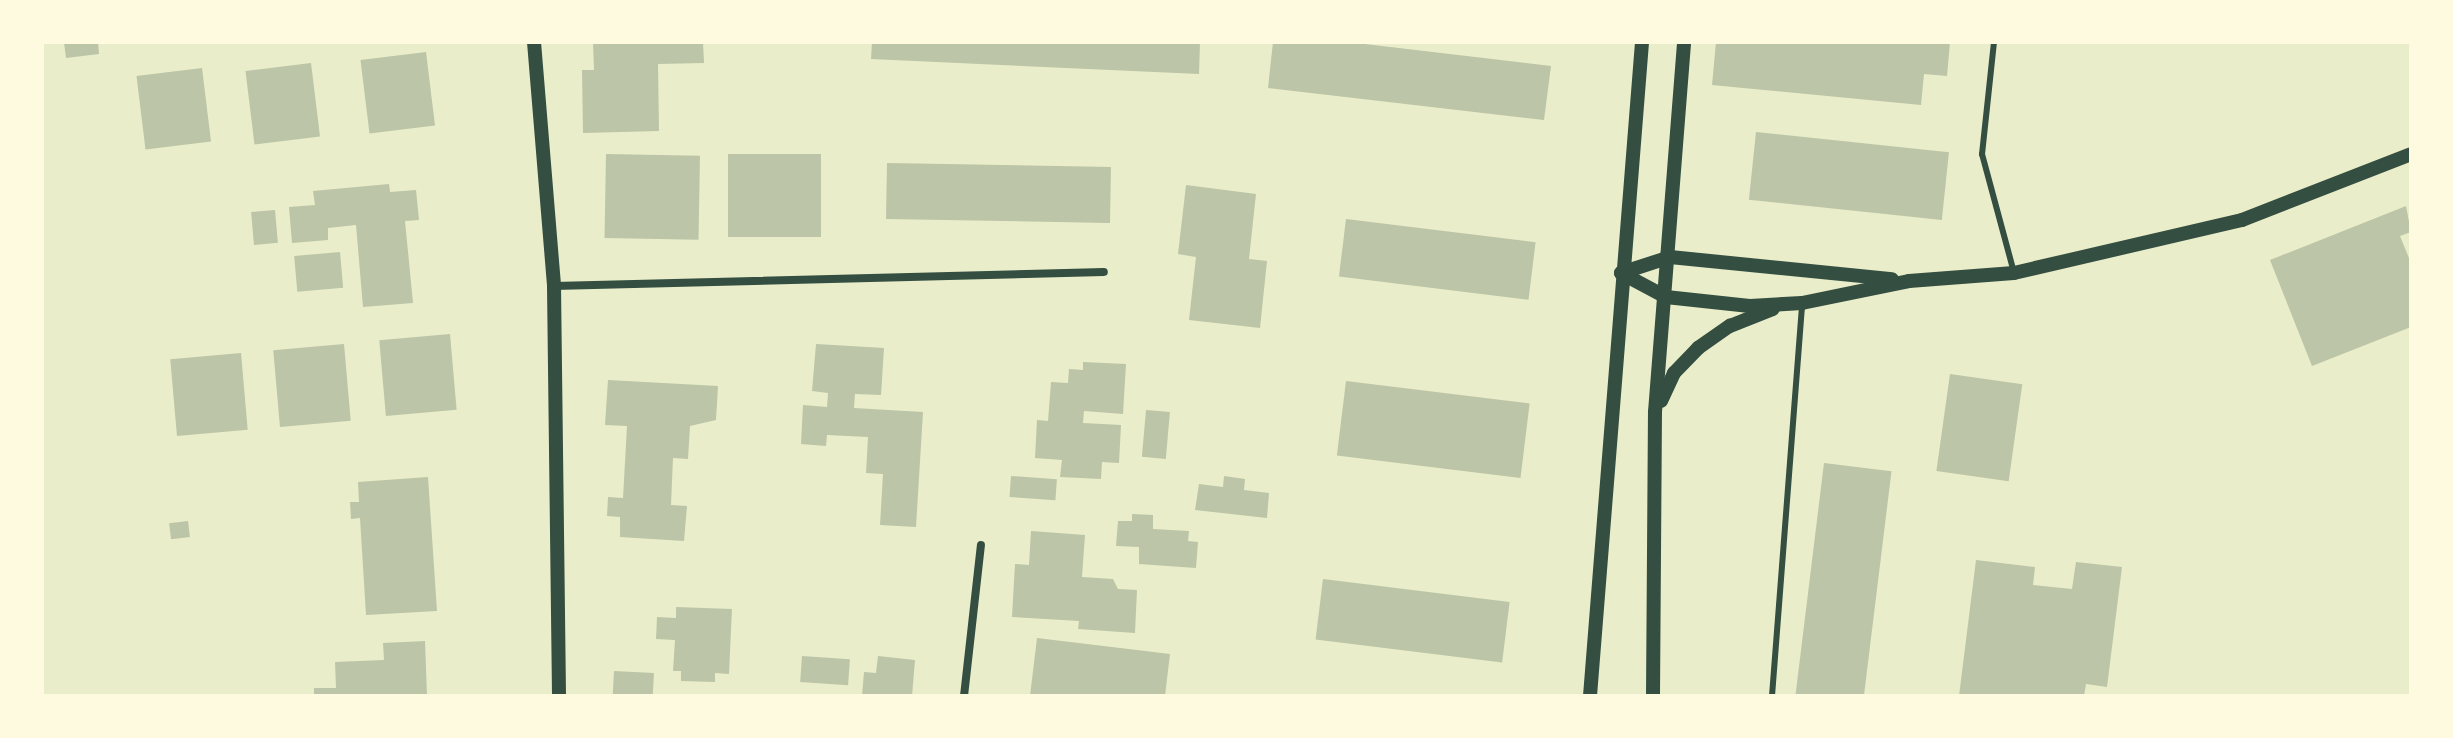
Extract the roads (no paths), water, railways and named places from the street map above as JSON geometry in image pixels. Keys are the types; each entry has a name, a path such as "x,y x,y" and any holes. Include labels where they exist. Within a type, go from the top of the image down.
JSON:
{"street":[{"path":"534,42 554,286 559,696"},
{"path":"1590,696 1621,273 1642,42"},
{"path":"1653,696 1655,412 1670,257 1684,42"},
{"path":"1621,273 1666,297 1780,306 1909,281 2014,273 2242,220 2411,154"},
{"path":"1621,273 1670,257 1909,281"},
{"path":"554,286 1104,272"},
{"path":"1655,412 1674,373 1698,348 1730,326 1780,306"},
{"path":"964,696 981,545"}],"lane":[{"path":"1994,42 1982,154 2014,273"},
{"path":"1772,696 1802,303"}]}
